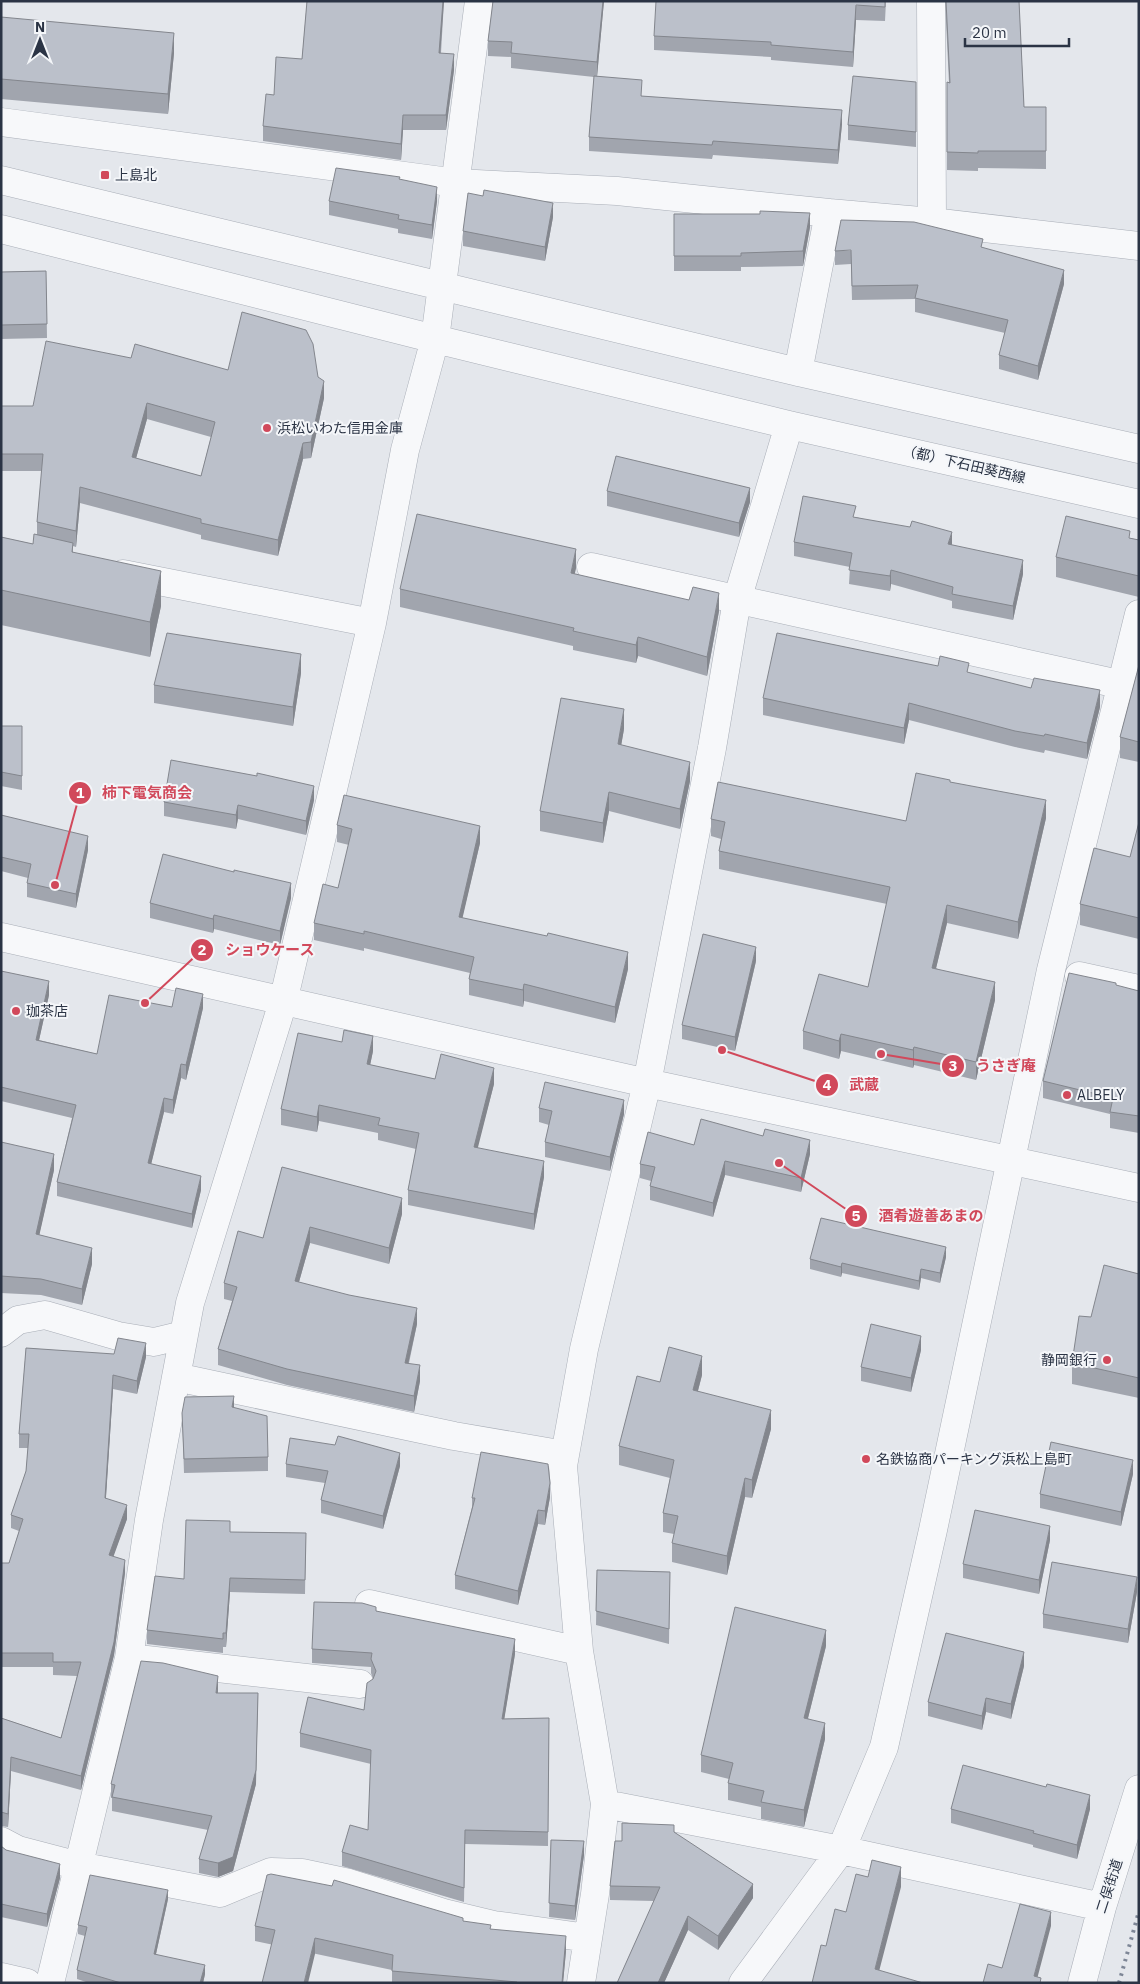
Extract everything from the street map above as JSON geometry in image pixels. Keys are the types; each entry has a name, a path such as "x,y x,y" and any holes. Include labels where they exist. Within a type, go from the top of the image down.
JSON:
{"street":[{"path":"50,1983 129,1658 149,1520 190,1302 283,1002 372,623 405,450 435,339 444,286 479,1"},
{"path":"931,1 932,222"},
{"path":"1,122 457,183 617,191 932,222 1139,246"},
{"path":"1,180 798,372 1139,449"},
{"path":"798,372 829,212"},
{"name":"（都）下石田葵西線","path":"1,229 435,339 789,424 1139,504"},
{"path":"581,1983 605,1804 578,1651 563,1466 584,1349 647,1083 712,748 737,600 789,424"},
{"path":"591,567 1123,685"},
{"path":"103,570 372,623"},
{"path":"743,1983 841,1850 884,1747 933,1530 1010,1160 1052,970 1139,614"},
{"path":"1,936 283,1002 647,1083 1139,1188"},
{"path":"1052,970 1139,989"},
{"path":"1,1333 18,1320 46,1315 118,1336 154,1342 184,1335"},
{"path":"176,1377 454,1436 565,1455"},
{"path":"369,1604 578,1651"},
{"path":"129,1658 360,1684"},
{"name":"二俣街道","path":"1082,1983 1102,1907 1139,1789"},
{"path":"605,1804 841,1850 1102,1907"},
{"path":"1,1841 18,1850 79,1866 220,1893 271,1872 302,1873 494,1925 588,1938"},
{"path":"1,1977 27,1983"}],"building":[{"path":"307,1 443,1 439,53 454,54 446,115 403,115 401,144 263,126 266,94 274,95 276,57 302,59"},
{"path":"493,1 603,1 597,62 511,53 512,42 488,41"},
{"path":"656,1 885,1 885,7 856,5 853,52 771,45 771,42 654,36"},
{"path":"946,1 1019,1 1024,107 1046,107 1046,151 947,152 947,82 950,83"},
{"path":"1,17 174,33 168,94 1,79"},
{"path":"594,76 642,80 641,96 842,110 838,150 713,141 712,145 589,137"},
{"path":"853,76 916,82 916,132 848,125"},
{"path":"336,168 400,177 399,179 437,187 432,225 398,219 399,215 329,201"},
{"path":"484,190 553,203 545,247 463,231 468,193 483,196"},
{"path":"760,211 810,213 803,251 741,253 741,256 674,256 674,214 760,214"},
{"path":"841,220 914,222 983,239 981,247 1064,270 1038,366 999,355 1008,320 915,298 918,285 852,286 851,250 835,251"},
{"path":"46,271 47,324 1,325 1,272"},
{"path":"242,312 306,330 313,344 318,377 324,381 311,442 303,443 278,540 201,523 201,519 80,487 76,531 37,522 43,454 1,454 1,406 33,406 46,341 131,358 135,344 228,370","holes":["147,403 215,422 201,476 132,457"]},
{"path":"616,456 750,488 739,523 607,491"},
{"path":"803,496 856,506 853,517 910,527 912,521 952,532 948,544 1023,560 1013,606 952,594 953,587 891,570 890,576 849,570 852,553 794,542"},
{"path":"417,514 576,549 571,573 689,600 693,587 719,593 707,657 638,637 636,645 573,631 574,628 400,589"},
{"path":"1066,516 1130,531 1129,538 1139,540 1139,576 1056,557"},
{"path":"34,534 73,543 72,552 161,571 150,622 1,590 1,537 33,544"},
{"path":"167,633 301,654 293,707 154,685"},
{"path":"777,633 938,666 940,656 969,663 967,672 1031,688 1034,678 1100,690 1087,743 1045,734 1044,736 1015,731 909,703 904,728 763,698"},
{"path":"1139,665 1139,742 1120,737"},
{"path":"561,698 624,709 618,744 690,762 680,809 609,792 603,823 540,811"},
{"path":"1,726 22,726 22,776 1,772"},
{"path":"171,760 257,776 257,773 314,786 306,821 238,805 236,815 164,802"},
{"path":"916,773 950,780 950,782 1046,800 1018,922 947,905 932,968 995,982 976,1062 914,1047 913,1050 841,1034 839,1041 803,1031 819,974 868,987 890,887 719,851 725,822 711,819 718,782 906,821"},
{"path":"344,795 480,826 459,917 547,936 548,933 628,952 615,1007 524,984 523,990 469,979 474,957 364,931 364,934 314,923 323,884 338,888 352,829 337,825"},
{"path":"1,815 88,836 76,894 27,883 31,864 1,857"},
{"path":"1139,822 1139,918 1080,904 1094,848 1130,857"},
{"path":"163,854 234,872 234,870 291,883 280,931 214,915 213,919 150,903"},
{"path":"703,934 756,947 735,1037 682,1025"},
{"path":"1,971 49,981 36,1040 97,1054 109,995 172,1007 176,988 203,994 186,1065 181,1064 173,1100 164,1098 148,1163 201,1176 192,1214 57,1182 76,1105 1,1087"},
{"path":"1069,973 1116,983 1116,985 1139,991 1139,1116 1110,1112 1113,1098 1043,1081"},
{"path":"344,1030 373,1036 367,1064 435,1079 441,1054 494,1068 474,1147 544,1161 534,1214 408,1190 419,1133 378,1125 380,1118 319,1105 317,1117 281,1109 298,1033 342,1042"},
{"path":"545,1082 624,1100 610,1157 545,1142 552,1111 539,1108"},
{"path":"701,1119 763,1136 765,1129 810,1140 801,1178 725,1161 713,1203 650,1186 655,1167 640,1164 648,1132 694,1145"},
{"path":"1,1142 54,1154 36,1234 92,1248 82,1289 41,1279 1,1276"},
{"path":"282,1167 402,1198 389,1248 310,1227 295,1281 349,1295 417,1308 405,1363 420,1365 414,1396 287,1369 218,1349 237,1287 224,1283 238,1231 263,1238"},
{"path":"821,1218 946,1247 940,1273 921,1269 919,1281 842,1263 841,1267 810,1259"},
{"name":"静岡銀行","path":"1104,1265 1139,1274 1139,1378 1072,1363 1079,1316 1091,1317"},
{"path":"871,1324 921,1336 911,1378 861,1367"},
{"path":"118,1338 146,1343 137,1381 113,1375 105,1498 127,1505 109,1555 125,1560 114,1642 81,1776 11,1757 8,1814 1,1812 1,1718 61,1738 81,1662 53,1662 53,1653 1,1653 1,1563 9,1563 23,1519 11,1515 26,1471 29,1434 19,1434 26,1348 114,1354"},
{"path":"669,1347 702,1356 693,1390 771,1410 752,1480 745,1478 727,1556 672,1543 678,1516 663,1513 674,1460 619,1446 637,1376 660,1382"},
{"path":"234,1396 232,1407 267,1416 268,1457 184,1459 182,1413 185,1397"},
{"path":"338,1436 400,1453 383,1516 321,1500 328,1471 286,1464 290,1438 335,1445"},
{"path":"1051,1442 1133,1460 1121,1512 1040,1494"},
{"path":"481,1452 548,1464 550,1483 545,1511 538,1510 518,1591 455,1575 475,1498 472,1498"},
{"path":"975,1510 1050,1526 1039,1580 963,1564"},
{"path":"186,1520 230,1521 230,1532 306,1533 305,1580 230,1578 226,1633 223,1633 223,1639 147,1630 155,1576 184,1579"},
{"path":"1052,1562 1137,1577 1128,1629 1043,1614"},
{"path":"597,1570 670,1572 669,1629 596,1611"},
{"path":"314,1602 362,1603 376,1607 376,1611 515,1639 502,1719 549,1718 548,1832 465,1830 464,1888 342,1852 350,1825 368,1830 371,1750 300,1733 308,1697 364,1710 367,1683 373,1679 376,1671 371,1659 372,1653 312,1649"},
{"path":"735,1607 826,1630 804,1718 825,1723 804,1810 761,1802 764,1791 728,1783 733,1763 701,1755"},
{"path":"946,1633 1024,1652 1011,1704 986,1698 982,1716 928,1702"},
{"path":"141,1661 163,1663 218,1676 216,1693 258,1693 256,1770 233,1857 218,1863 199,1859 212,1816 112,1797 115,1785 111,1784"},
{"path":"963,1765 1046,1787 1047,1784 1090,1795 1077,1845 1033,1833 1034,1831 951,1809"},
{"path":"622,1823 674,1825 674,1832 753,1884 718,1936 688,1916 658,1983 617,1983 660,1887 610,1886 615,1841 622,1841"},
{"path":"551,1840 584,1841 575,1906 549,1903"},
{"path":"1,1846 6,1850 60,1864 47,1914 1,1904"},
{"path":"872,1860 901,1867 875,1969 923,1983 812,1983 821,1945 826,1946 835,1909 846,1912 856,1874 868,1877"},
{"path":"271,1874 332,1886 334,1880 463,1918 463,1921 491,1925 490,1929 566,1936 562,1983 517,1983 392,1971 393,1955 315,1938 304,1983 262,1983 275,1930 255,1926 267,1875"},
{"path":"90,1875 168,1890 154,1954 205,1965 200,1983 121,1983 77,1970 87,1927 78,1925"},
{"path":"1020,1904 1051,1912 1034,1976 1041,1978 1040,1983 983,1983 988,1964 1002,1968"}],"railway":[{"path":"1119,1983 1139,1911"}],"place":[{"name":"上島北","path":"105,175"},
{"name":"浜松いわた信用金庫","path":"267,428"},
{"name":"柿下電気商会","path":"55,885"},
{"name":"ショウケース","path":"145,1003"},
{"name":"珈茶店","path":"16,1011"},
{"name":"武蔵","path":"722,1050"},
{"name":"うさぎ庵","path":"881,1054"},
{"name":"ALBELY","path":"1067,1095"},
{"name":"酒肴遊善あまの","path":"779,1163"},
{"name":"静岡銀行","path":"1107,1360"},
{"name":"名鉄協商パーキング浜松上島町","path":"866,1459"}]}
